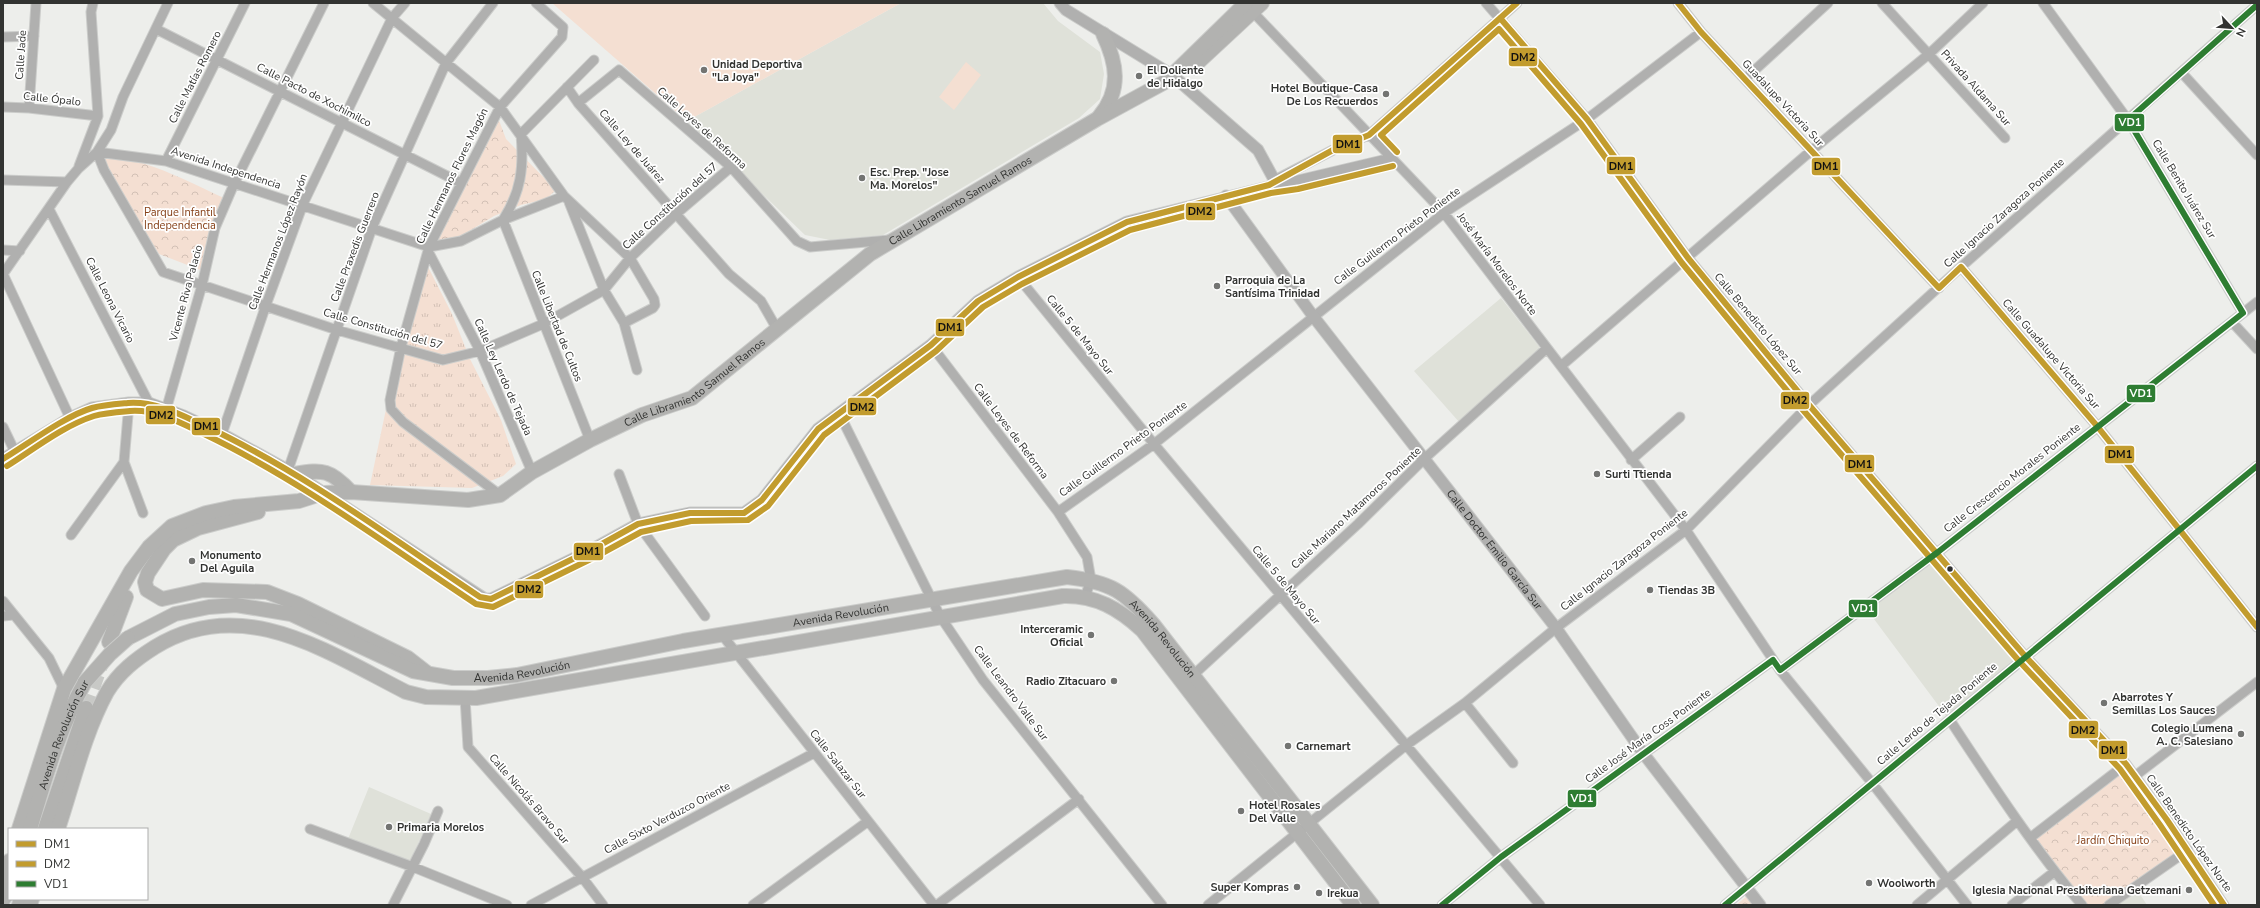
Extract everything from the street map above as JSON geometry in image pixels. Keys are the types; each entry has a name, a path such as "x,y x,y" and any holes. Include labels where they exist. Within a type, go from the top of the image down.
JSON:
{"main road":[{"name":"Calle Libramiento Samuel Ramos","path":"64,689 131,571 149,547 172,526 206,513 234,507 299,501 324,493 352,492 468,500 500,495 532,472 590,440 642,415 692,398 866,257 1097,119 1171,79 1251,5"},
{"path":"1097,119 1108,106 1114,86 1113,55 1102,34"},
{"path":"292,472 316,470 337,476 352,492"},
{"path":"299,501 223,520 218,524 183,534 164,549 148,573 145,582 147,590 162,599 203,590 267,592 298,604 408,658 426,672"},
{"path":"109,642 124,600 143,563 159,545 177,531 204,520 218,518 223,520"},
{"name":"Avenida Revolución","path":"175,614 208,607 236,605 291,614 403,668 474,679 517,675 683,641 723,636 1067,577 1091,580 1118,590 1136,605 1153,624 1187,680"},
{"name":"Avenida Revolución","path":"166,640 199,628 228,624 258,627 286,634 312,645 406,692 426,698 476,698 737,654 940,616 1063,596 1086,597 1108,604 1130,618 1142,630 1187,680 1304,828 1372,905"},
{"name":"Avenida Revolución Sur","path":"30,828 47,772 66,721 85,682 110,654 128,638 175,614"},
{"name":"Avenida Revolución Sur","path":"58,828 90,733 108,692 123,670 166,640"},
{"path":"19,828 64,689"},
{"path":"44,828 86,708"},
{"name":"Avenida Revolución","path":"1304,828 1353,905"},
{"path":"3,879 8,864"}],"street":[{"name":"Calle Jade","path":"28,108 36,3"},
{"path":"78,169 92,138 98,116 91,12 93,3"},
{"path":"70,418 3,274 67,182 78,169 97,152 111,130 123,97 168,3"},
{"name":"Calle Matías Romero","path":"166,161 245,3"},
{"name":"Vicente Riva Palacio","path":"166,410 202,285 215,228 234,184 324,3"},
{"path":"374,3 500,106 566,197 630,258 654,299 655,305 653,308 624,323"},
{"name":"Calle Hermanos López Rayón","path":"222,434 266,305 303,204 392,18 405,3"},
{"name":"Calle Praxedis Guerrero","path":"292,472 337,330 372,228 446,62 493,3"},
{"name":"Calle Hermanos Flores Magón","path":"500,495 403,422 391,409 390,400 401,347 428,249 500,106 562,37 563,26 536,3"},
{"path":"1060,3 1066,10 1171,79 1258,150 1273,183"},
{"name":"Calle Benedicto López Sur","path":"1486,3 1587,119 1688,258 1809,405 1938,552 2025,656 2126,764 2135,776"},
{"path":"1273,183 1333,150 1369,135 1517,3"},
{"name":"Guadalupe Victoria Sur","path":"1678,3 1701,32 1812,150 1938,288"},
{"path":"1745,79 1828,3"},
{"name":"Privada Aldama Sur","path":"1882,3 2006,138"},
{"path":"1561,366 1812,150 1929,54 1982,3"},
{"name":"Calle Benito Juárez Sur","path":"2043,3 2128,120 2243,313"},
{"name":"José María Morelos Norte","path":"1251,5 1369,135 1444,213 1546,349 1561,366 1631,460 1686,530 1780,670 1872,783 1967,905"},
{"name":"Calle Ignacio Zaragoza Poniente","path":"1208,905 1404,746 1465,703 1556,628 1686,530 1809,405 1961,267 2257,6"},
{"name":"Calle Pacto de Xochimilco","path":"156,29 461,183"},
{"name":"Calle Guillermo Prieto Poniente","path":"1058,512 1154,444 1444,213 1587,119 1701,32"},
{"path":"3,36 34,36"},
{"path":"521,134 594,60"},
{"name":"Calle Leyes de Reforma","path":"578,103 619,70 731,167 791,236 804,246 817,247 893,240"},
{"path":"2182,73 2257,155"},
{"name":"Calle Ley de Juárez","path":"567,87 578,103 728,274 761,301 777,329"},
{"name":"Calle Ópalo","path":"3,107 28,108 98,116"},
{"path":"503,220 514,202 524,161 521,134"},
{"name":"Avenida Independencia","path":"97,152 166,161 234,184 303,204 428,249 461,241 503,220 566,197"},
{"name":"Calle Constitución del 57","path":"97,152 104,170 164,272 337,330 444,360 480,351 543,324 604,290 630,258 676,214 731,167"},
{"path":"3,459 70,418 92,408 129,402 149,403 222,434 292,472 485,599 491,599 591,550 638,524 690,513 744,513 762,500 812,436 839,413 931,345 978,301 1018,277 1127,222 1273,183 1392,158"},
{"path":"3,180 67,182"},
{"name":"Calle Doctor Emilio García Sur","path":"1226,196 1313,316 1556,628 1643,753 1760,905"},
{"path":"566,197 604,290 624,323 637,370"},
{"name":"Calle Leona Vicario","path":"49,208 149,403"},
{"name":"Calle Libertad de Cultos","path":"503,220 590,440"},
{"name":"Calle Ley Lerdo de Tejada","path":"428,249 480,351 532,472"},
{"path":"3,250 20,251"},
{"name":"Calle Guadalupe Victoria Sur","path":"1961,267 2097,426 2257,627"},
{"name":"Calle 5 de Mayo Sur","path":"1018,277 1404,746 1501,857 1540,905"},
{"name":"Calle Crescencio Morales Poniente","path":"1780,670 1938,552 2257,302"},
{"path":"2232,322 2257,350"},
{"name":"Calle Leyes de Reforma","path":"931,345 1058,512 1087,557 1091,580 1086,597"},
{"name":"Calle Mariano Matamoros Poniente","path":"1187,680 1358,524 1424,459 1546,349"},
{"path":"129,402 124,462 143,513"},
{"name":"Calle Leandro Valle Sur","path":"839,413 940,616 983,680 1162,905"},
{"path":"1631,460 1680,417"},
{"path":"3,427 16,452"},
{"path":"71,534 124,462"},
{"name":"Calle Lerdo de Tejada Poniente","path":"1725,905 1950,720 2178,529 2257,466"},
{"path":"619,474 638,524 705,616"},
{"path":"3,601 49,658 64,689"},
{"path":"3,616 14,615"},
{"name":"Calle Salazar Sur","path":"723,636 867,822 936,905"},
{"name":"Calle José María Coss Poniente","path":"1442,905 1501,857 1773,660"},
{"path":"2135,776 2257,682"},
{"name":"Calle Nicolás Bravo Sur","path":"465,698 468,747 582,877 603,905"},
{"path":"1465,703 1513,763"},
{"path":"1950,720 2017,821 2054,872 2082,905"},
{"name":"Calle Sixto Verduzco Oriente","path":"531,905 814,753"},
{"path":"2030,838 2126,764"},
{"name":"Calle Benedicto López Norte","path":"2135,776 2188,850 2224,905"},
{"path":"936,905 1079,799"},
{"path":"393,905 413,867 438,811"},
{"path":"1917,905 2017,821"},
{"path":"754,905 867,822"},
{"path":"310,829 413,867 507,905"},
{"path":"2109,905 2188,850"},
{"path":"2012,905 2054,872"}],"shaded area":[{"name":"Esc. Prep. \"Jose Ma. Morelos\"","path":"901,3 1043,3 1058,21 1100,52 1104,74 1100,99 1079,118 883,235 830,240 805,235 687,121"},
{"path":"1501,298 1541,349 1460,423 1414,371"},
{"path":"1938,558 2019,655 1947,717 1868,611"},
{"name":"Primaria Morelos","path":"369,787 431,814 410,862 348,839"},
{"path":"2137,890 2147,905 2114,905"}],"green space":[{"name":"Unidad Deportiva \"La Joya\"","path":"552,3 901,3 687,121"},
{"path":"966,62 981,75 954,110 939,97"},
{"path":"497,115 506,139 556,190 546,199 521,205 494,216 456,239 433,243"},
{"name":"Parque Infantil Independencia","path":"101,156 116,157 147,165 180,177 224,198 203,271 159,254 112,179"},
{"path":"427,265 452,314 470,359 501,420 516,464 503,476 472,488 370,485 389,395"},
{"name":"Jardín Chiquito","path":"2125,771 2184,851 2102,905 2087,905 2053,866 2033,838"},
{"path":"1746,897 1753,905 1736,905"}],"tunnel":[{"path":"86,708 102,663"}],"transit line":[{"name":"DM1","path":"3,459 70,417 92,408 128,403 158,406 205,426 277,464 346,506 480,597 491,599 591,550 638,524 690,513 744,513 762,500 818,429 931,345 978,301 1018,277 1127,222 1269,185 1333,150 1369,135 1517,3"},
{"name":"DM1","path":"1678,3 1701,32 1939,288 1961,267 2097,426 2257,627"},
{"name":"VD1","path":"1442,905 1501,857 1773,660 1780,670 1938,552 2243,313 2128,120 2257,5"},
{"name":"DM1","path":"1500,18 1587,119 1688,258 1809,405 2025,656 2126,764 2167,820 2224,905"},
{"name":"DM2","path":"1397,152 1381,135 1499,29 1581,124 1682,263 1803,410 2019,661 2120,769 2214,905"},
{"name":"DM2","path":"7,466 38,445 82,420 107,413 130,411 159,414 177,421 240,452 309,492 476,604 493,607 595,557 641,532 691,521 748,520 768,506 824,435 936,351 983,307 1022,284 1130,230 1271,193 1298,189 1393,166"},
{"name":"VD1","path":"1725,905 2257,466"}],"place":[{"name":"Unidad Deportiva \"La Joya\"","path":"704,70"},
{"name":"El Doliente de Hidalgo","path":"1139,76"},
{"name":"Hotel Boutique-Casa De Los Recuerdos","path":"1386,94"},
{"name":"Esc. Prep. \"Jose Ma. Morelos\"","path":"862,178"},
{"name":"Parroquia de La Santísima Trinidad","path":"1217,286"},
{"name":"Surti Ttienda","path":"1597,474"},
{"name":"Monumento Del Aguila","path":"192,561"},
{"name":"Tiendas 3B","path":"1650,590"},
{"name":"Interceramic Oficial","path":"1091,635"},
{"name":"Radio Zitacuaro","path":"1114,681"},
{"name":"Abarrotes Y Semillas Los Sauces","path":"2104,703"},
{"name":"Colegio Lumena A. C. Salesiano","path":"2241,734"},
{"name":"Carnemart","path":"1288,746"},
{"name":"Hotel Rosales Del Valle","path":"1241,811"},
{"name":"Primaria Morelos","path":"389,827"},
{"name":"Woolworth","path":"1869,883"},
{"name":"Super Kompras","path":"1297,887"},
{"name":"Iglesia Nacional Presbiteriana Getzemani","path":"2189,890"},
{"name":"Irekua","path":"1319,893"}]}
